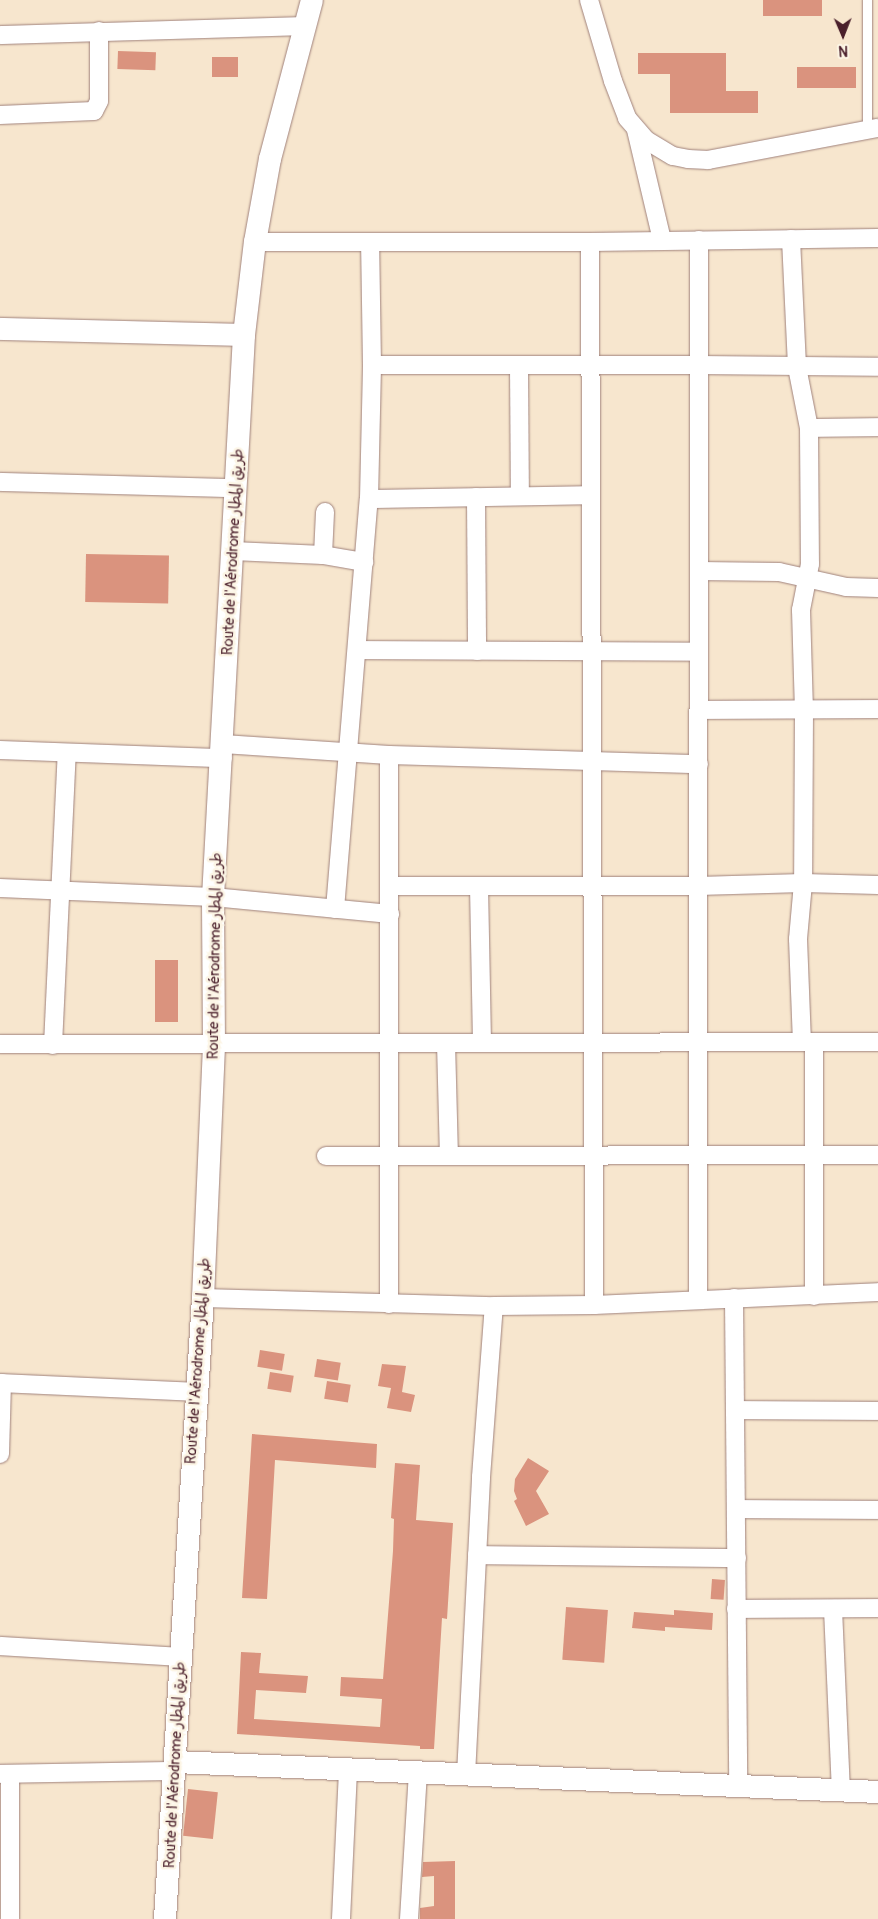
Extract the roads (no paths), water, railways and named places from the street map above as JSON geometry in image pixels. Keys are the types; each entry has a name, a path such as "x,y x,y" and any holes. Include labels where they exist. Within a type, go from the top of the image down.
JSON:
{"street":[{"name":"Route de l'Aérodrome طريق المطار","path":"165,1919 195,1392 203,1298 214,1045 213,897 223,751 244,335 255,242 270,159 312,0"},
{"path":"589,0 620,104 636,130 658,149 673,156 701,160 872,129"},
{"path":"0,35 305,26"},
{"path":"0,114 94,111 99,101 99,31"},
{"path":"636,130 662,240"},
{"path":"255,242 590,242 878,238"},
{"path":"792,239 797,367 809,428 810,564 801,610 804,711 803,883 798,939 808,1042 815,1155 814,1296"},
{"path":"698,1300 700,1042 698,886 699,240"},
{"path":"335,909 369,499 372,365 370,242"},
{"path":"590,242 594,1305"},
{"path":"0,329 244,335"},
{"path":"372,365 878,367"},
{"path":"519,365 520,496"},
{"path":"809,428 878,428"},
{"path":"0,482 236,488"},
{"path":"369,499 591,495"},
{"path":"476,497 477,651"},
{"path":"323,555 325,512"},
{"path":"233,551 323,555 364,562"},
{"path":"699,570 779,572 846,587 878,588"},
{"path":"357,650 699,652"},
{"path":"699,710 804,711 878,709"},
{"path":"0,750 67,753 223,751 348,753 591,759 699,764"},
{"path":"53,1045 67,753"},
{"path":"389,755 389,1304"},
{"path":"390,886 698,886 803,883 878,885"},
{"path":"479,886 482,1042"},
{"path":"0,888 213,897 390,914"},
{"path":"446,1042 449,1156"},
{"path":"0,1044 878,1042"},
{"path":"326,1156 878,1155"},
{"path":"203,1298 494,1306 594,1305 878,1292"},
{"path":"734,1298 738,1787"},
{"path":"466,1775 477,1555 494,1306"},
{"path":"0,1454 1,1383 195,1392"},
{"path":"734,1410 878,1411"},
{"path":"737,1509 878,1510"},
{"path":"477,1555 737,1558"},
{"path":"736,1609 878,1608"},
{"path":"833,1609 841,1792"},
{"path":"0,1646 181,1657"},
{"path":"10,1919 5,1774 175,1767 348,1770 841,1792 878,1792"},
{"path":"341,1919 348,1770"},
{"path":"409,1919 418,1773"}],"lane":[{"path":"868,0 872,129"}]}
